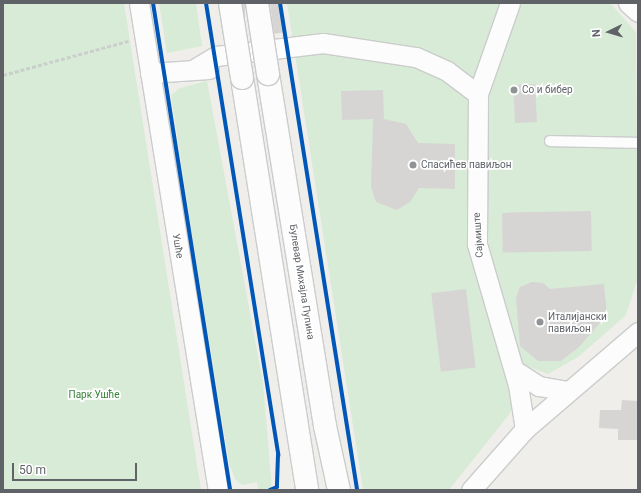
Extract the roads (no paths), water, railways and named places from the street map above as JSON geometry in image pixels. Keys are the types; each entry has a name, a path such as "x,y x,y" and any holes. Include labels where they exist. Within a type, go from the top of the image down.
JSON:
{"main road":[{"path":"230,3 307,490"},
{"name":"Булевар Михајла Пупина","path":"257,3 325,426 339,490"}],"street":[{"name":"Ушће","path":"139,3 218,490"},
{"name":"Сајмиште","path":"510,3 478,94 477,244 514,370 525,429"},
{"path":"628,3 638,12"},
{"path":"150,73 196,68 216,56 286,46 324,43 353,49 392,52 434,64 478,94"},
{"path":"472,490 525,429 567,391 638,332"},
{"path":"514,370 540,386 567,391"}],"lane":[{"path":"550,141 638,143"}],"place":[{"name":"Со и бибер","path":"514,90"},
{"name":"Спасићев павиљон","path":"413,165"},
{"name":"Италијански павиљон","path":"540,322"}],"park label":[{"name":"Парк Ушће","path":"94,395"}]}
